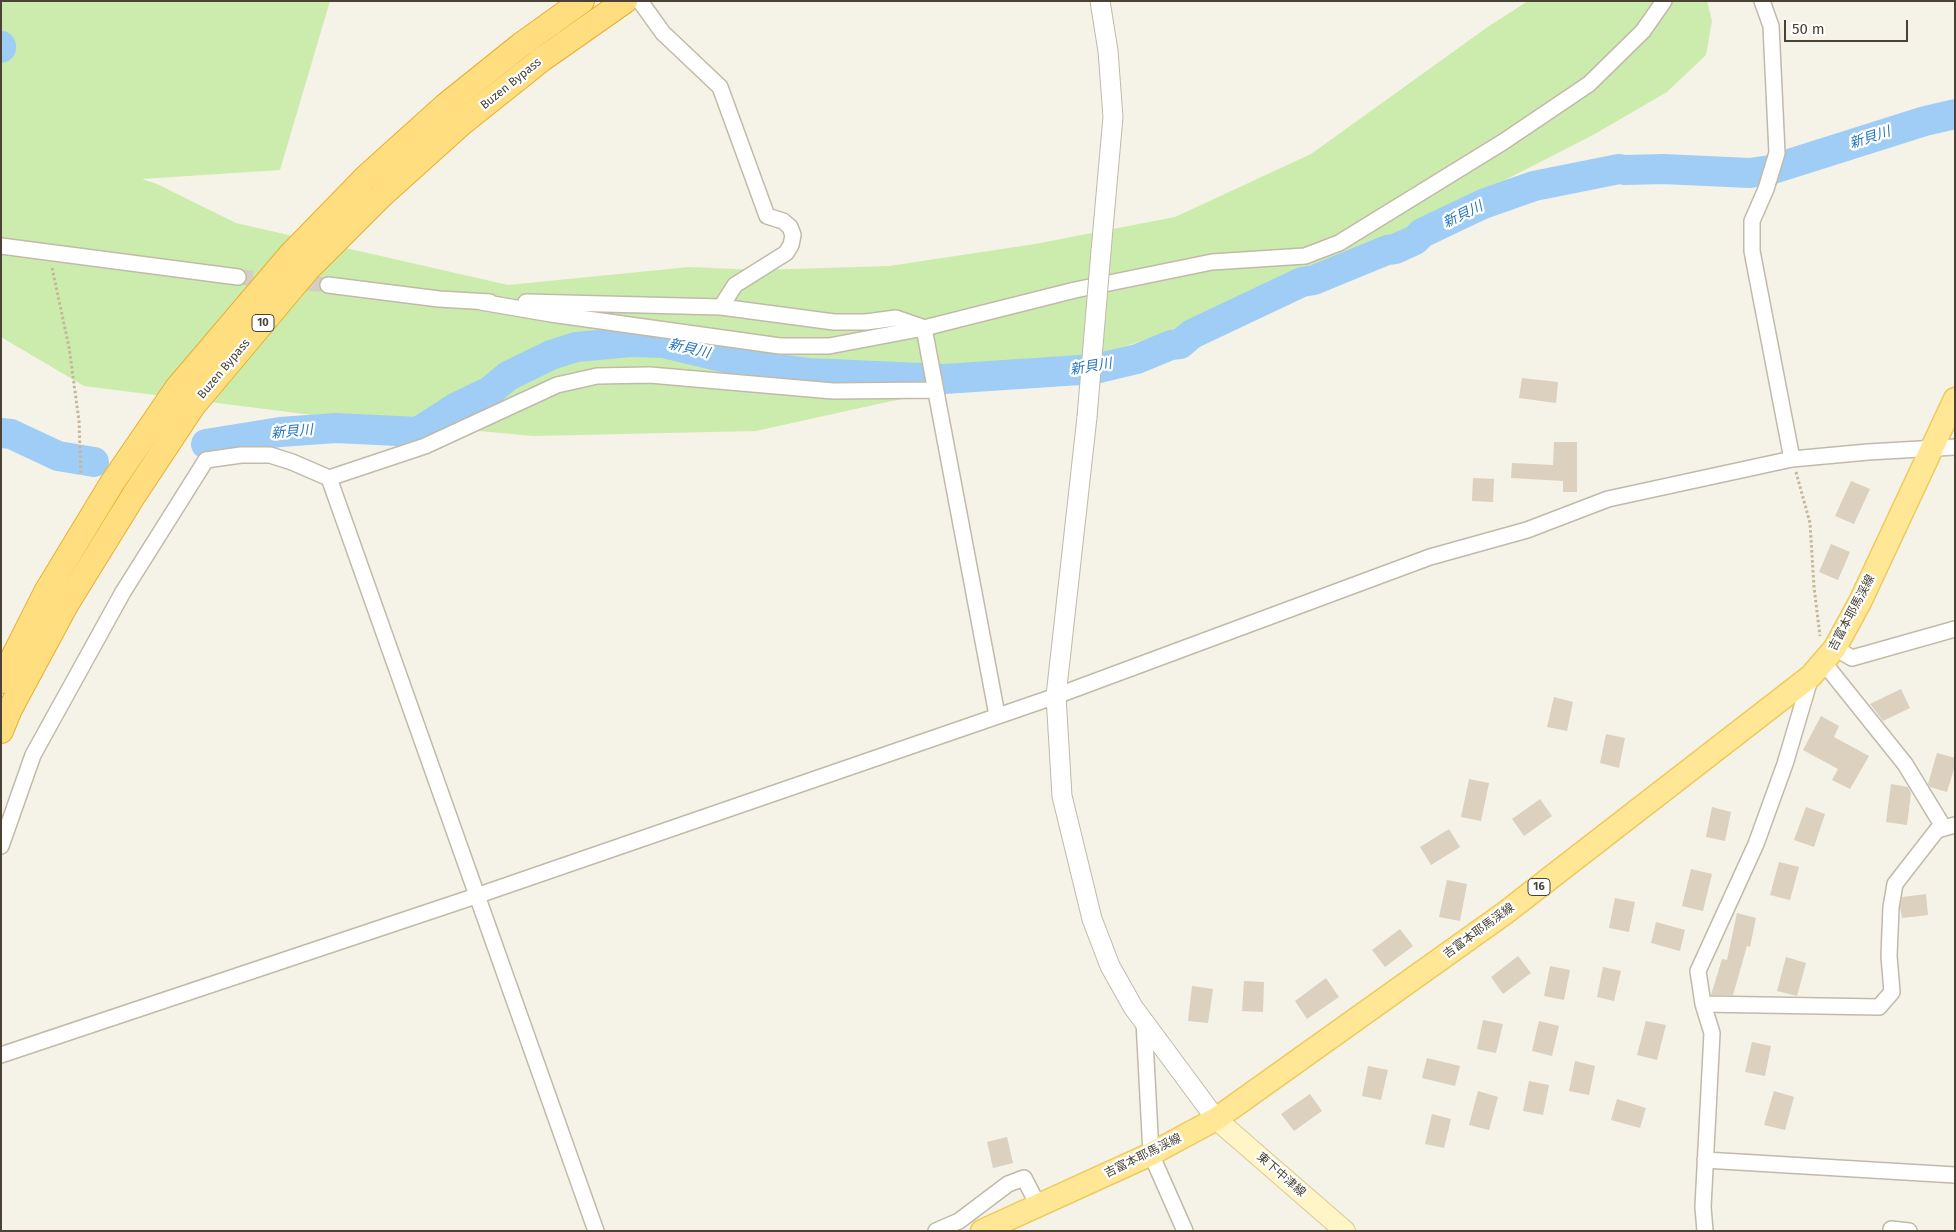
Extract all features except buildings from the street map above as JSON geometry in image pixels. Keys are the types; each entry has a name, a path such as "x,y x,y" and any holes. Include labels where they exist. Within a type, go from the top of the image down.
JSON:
{"highway":[{"name":"Buzen Bypass","path":"1,681 46,592 112,483 177,388 291,254 365,178 446,105 522,44 582,1"},
{"name":"Buzen Bypass","path":"1,731 10,709 66,605 177,430 194,406 308,269 382,195 462,123 541,60 625,1"}],"main road":[{"name":"吉富本耶馬渓線","path":"982,1231 1151,1154 1216,1120 1505,913 1824,662 1860,602 1955,398"},
{"name":"東下中津線","path":"1216,1120 1345,1231"}],"street":[{"path":"640,1 655,23 720,87 767,216 783,221 790,227 793,235 791,245 786,253 735,285 720,307"},
{"path":"1100,1 1108,50 1113,117 1087,417 1056,696 1062,796 1092,919 1110,966 1132,1007 1216,1120"},
{"path":"481,302 551,314 780,346 829,346 924,328 1075,290 1212,262 1305,256 1339,244 1503,142 1589,84 1643,31 1664,1"},
{"path":"1762,1 1770,26 1777,153 1766,188 1752,221 1752,251 1792,459"},
{"path":"1,246 238,277"},
{"path":"328,285 439,299 481,302 720,307 834,322 866,322 896,318 924,328"},
{"path":"924,328 997,715"},
{"path":"1,846 33,755 123,592 206,460 241,455 270,455 329,478 424,446 557,385 597,376 650,375 834,391 935,390"},
{"path":"1,1055 476,896 1056,696 1430,557 1527,530 1608,499 1792,459 1955,447"},
{"path":"329,478 596,1231"},
{"path":"1824,662 1852,658 1955,629"},
{"path":"1703,1004 1879,1007 1892,992 1889,956 1891,907 1895,884 1937,830 1950,827 1906,764 1824,662"},
{"path":"1705,1231 1703,1207 1712,1033 1703,1004 1698,971 1756,844 1824,662"},
{"path":"1144,1022 1151,1154 1185,1231"},
{"path":"1705,1160 1955,1175"},
{"path":"936,1231 961,1226 1008,1184 1024,1178 1038,1205"},
{"path":"1891,1229 1909,1231"}],"path":[{"path":"48,251 70,347 79,421 81,475"},
{"path":"1792,459 1810,523 1814,587 1824,662"}],"green space":[{"path":"1,1 330,1 280,170 142,179 157,184 236,223 508,285 689,267 758,270 889,266 1035,244 1175,217 1311,154 1489,26 1528,1 1707,1 1712,21 1706,55 1667,92 1593,135 1279,296 1068,365 756,431 533,436 328,417 84,386 1,337"}],"waterway":[{"name":"新貝川","path":"206,444 280,432 336,428 418,432 457,407 490,391 508,376 551,355 576,347 631,342 663,343 768,368 808,373 944,379 1095,369 1137,359 1171,345 1180,344 1192,334 1302,282 1314,280 1387,250 1395,249 1415,240 1422,233 1483,204 1534,186 1619,169 1750,173 1770,170 1925,121 1955,114"},
{"path":"1,421 11,434"},
{"name":"新貝川","path":"1,433 11,434 58,456 94,462"}],"tunnel":[{"path":"238,277 328,285"}]}
